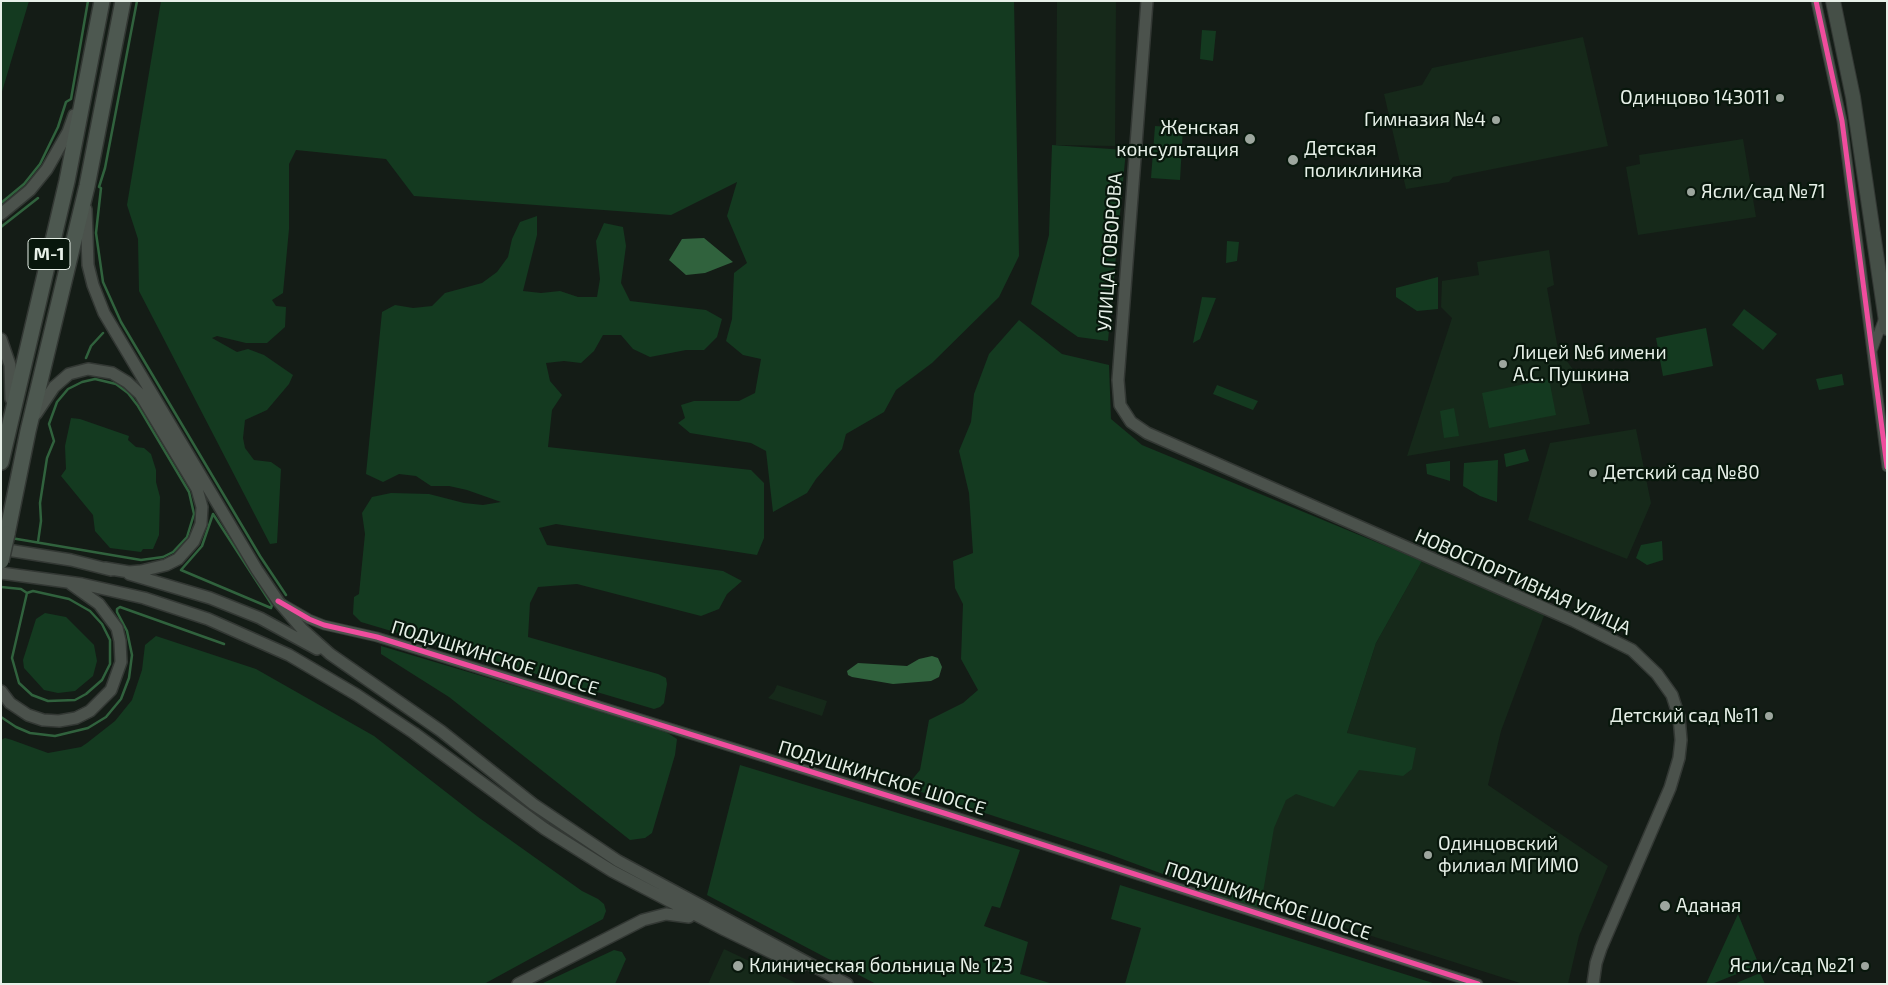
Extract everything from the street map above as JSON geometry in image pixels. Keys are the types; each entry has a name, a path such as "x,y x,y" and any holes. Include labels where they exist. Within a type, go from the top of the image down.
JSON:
{"highway":[{"name":"М-1","path":"1,462 67,181 102,1"},
{"name":"М-1","path":"1,561 28,431 89,174 123,1"}],"main road":[{"name":"УЛИЦА ГОВОРОВА","path":"1125,414 1118,395 1118,380 1147,1"},
{"path":"1833,1 1853,97 1886,322"},
{"path":"1841,1 1866,119 1887,264"},
{"path":"1,214 30,190 55,157 68,132 88,76"},
{"path":"89,174 86,222 87,255 92,285 100,304 252,562 278,601 309,636 345,665 441,732 534,804 618,861 847,984"},
{"path":"1,340 7,355 11,376 8,431"},
{"path":"1,549 128,572 153,569 178,559 187,551 198,533 202,515 200,497 194,481 140,394 128,382 104,370 79,371 61,379 46,396 28,431"},
{"name":"НОВОСПОРТИВНАЯ УЛИЦА","path":"1125,414 1138,428 1157,438 1574,622 1632,650 1658,674 1672,695 1679,717 1681,740 1679,758 1670,788 1601,948 1596,962 1593,984"},
{"path":"105,568 210,598 260,618 345,665"},
{"path":"1,572 104,588 165,604 249,636 308,665 414,733 545,829 636,884 788,962 823,971"},
{"path":"1,691 10,703 28,715 43,720 59,721 76,718 90,711 106,697 114,684 120,670 121,656 119,634 113,621 93,599 74,585 60,581"},
{"path":"518,984 632,924 654,916 666,914 684,916 725,930"}],"street":[{"path":"1816,1 1842,121 1887,467"},
{"path":"1871,351 1886,322"},
{"name":"ПОДУШКИНСКОЕ ШОССЕ","path":"278,601 309,619 324,625 376,637 956,817 1478,984"}],"shaded area":[{"path":"1,1 29,1 1,95"},
{"path":"161,1 1014,1 1019,256 999,297 932,363 896,390 884,412 846,434 842,449 816,479 807,493 773,512 766,451 751,443 690,433 678,423 685,418 681,405 694,401 739,401 755,393 761,359 743,355 726,341 732,319 734,273 747,263 727,216 737,182 671,215 414,196 386,159 296,150 289,164 289,229 283,293 272,300 276,306 286,307 285,327 267,343 246,343 217,336 212,338 237,352 248,349 264,355 293,375 289,384 267,410 245,420 243,438 245,448 254,460 271,462 281,469 277,543 270,544 139,291 138,239 127,205"},
{"path":"1057,1 1116,1 1115,146 1056,145"},
{"path":"1202,30 1216,31 1213,61 1200,59"},
{"name":"Гимназия №4","path":"1583,37 1608,146 1453,177 1449,182 1406,189 1384,94 1422,85 1432,68"},
{"path":"1155,126 1183,128 1180,180 1151,178"},
{"name":"Ясли/сад №71","path":"1743,139 1756,217 1638,235 1626,167 1640,164 1639,155"},
{"path":"1052,145 1126,150 1108,341 1078,337 1031,304 1049,235"},
{"path":"537,216 537,235 523,291 541,293 560,291 578,297 597,297 600,279 596,241 604,223 623,227 626,246 621,283 630,301 706,310 722,319 717,337 704,350 686,350 650,357 633,349 621,335 603,335 594,351 581,363 564,361 546,363 550,381 562,395 552,410 548,447 751,470 764,483 764,538 757,555 556,524 539,528 547,545 723,571 742,581 727,594 719,609 701,616 577,584 538,587 530,603 528,637 658,674 666,678 664,703 654,709 361,622 353,614 354,597 359,594 365,534 362,513 372,497 391,493 429,494 464,503 483,505 501,502 467,490 449,486 431,486 416,476 399,474 383,482 366,474 382,312 395,305 413,308 432,306 445,293 482,283 497,272 508,257 512,239 520,222"},
{"path":"704,238 733,262 705,273 686,275 669,260 682,239"},
{"path":"1227,241 1239,242 1237,261 1226,263"},
{"name":"Лицей №6 имени А.С. Пушкина","path":"1549,250 1554,285 1547,288 1558,349 1580,379 1590,424 1407,456 1452,318 1441,307 1442,281 1479,275 1477,262"},
{"path":"1438,277 1438,309 1417,311 1396,297 1396,288"},
{"path":"1202,297 1216,298 1200,339 1193,343"},
{"path":"1744,309 1777,334 1763,350 1732,325"},
{"path":"1019,320 1062,354 1109,365 1111,419 1142,445 1422,561 1376,643 1347,733 1416,748 1412,769 1403,776 1359,770 1334,807 1296,794 1286,800 1274,828 1260,910 1106,853 906,787 920,770 929,720 963,703 978,690 961,659 963,604 955,588 953,561 973,553 969,493 959,451 971,422 974,394 989,354"},
{"path":"1706,328 1713,366 1663,376 1656,338"},
{"path":"1842,374 1844,385 1819,390 1816,379"},
{"path":"1549,379 1556,415 1489,428 1482,393"},
{"path":"1217,385 1258,401 1253,410 1213,394"},
{"path":"1454,408 1459,436 1444,438 1440,411"},
{"path":"71,418 80,419 129,436 128,440 136,447 144,448 151,454 156,470 156,482 160,497 159,535 153,549 143,549 141,552 110,548 95,531 93,515 61,476 66,469 65,446"},
{"name":"Детский сад №80","path":"1636,429 1651,503 1627,559 1528,520 1550,443"},
{"path":"1525,449 1529,461 1506,467 1504,454"},
{"path":"1498,460 1497,502 1480,496 1463,486 1464,463"},
{"path":"1450,461 1450,481 1427,474 1426,464"},
{"path":"1662,541 1663,560 1647,565 1636,558 1641,545"},
{"name":"Одинцовский филиал МГИМО","path":"1422,561 1545,613 1501,731 1488,785 1608,866 1579,936 1568,984 1523,984 1258,900 1266,844 1284,795 1347,733 1376,643"},
{"path":"45,613 66,617 94,645 97,661 93,676 75,691 58,693 44,690 24,668 23,660 36,619"},
{"path":"156,636 256,669 374,736 478,817 582,891 598,899 604,904 606,911 603,919 484,984 1,984 1,740 5,738 48,753 81,747 87,743 115,721 132,700 142,670 145,645"},
{"path":"381,646 663,730 677,739 675,755 652,833 645,838 630,840 449,697 381,654"},
{"path":"932,656 938,658 942,667 939,677 931,681 893,684 852,677 848,675 847,671 858,663 907,666 919,659"},
{"path":"777,685 827,701 822,716 768,698 774,692"},
{"path":"740,765 1020,850 1000,908 992,906 984,926 1028,942 1020,974 1053,984 876,984 707,895"},
{"path":"1120,885 1436,984 1125,984 1141,928 1111,919"},
{"path":"1738,914 1759,965 1712,984 1706,984"},
{"name":"Клиническая больница № 123","path":"724,949 798,984 708,984"},
{"path":"614,950 622,952 626,959 615,984 541,984"},
{"path":"1760,973 1765,984 1734,984"}],"waterway":[{"path":"1,203 24,184 40,164 58,127 66,102 71,99 88,1"},
{"path":"137,1 105,168 99,187 101,188 96,233 103,282 121,322 260,556 286,595"},
{"path":"1,227 38,198"},
{"path":"86,358 91,346 103,333"},
{"path":"11,538 141,560 163,557 173,552 187,537 194,514 189,492 138,406 128,393 116,384 95,379 82,382 68,389 57,402 49,424 54,441 47,458 40,503 41,521 38,542"},
{"path":"213,514 272,605 271,608 181,570 202,546 213,514"},
{"path":"1,587 21,589 27,593 33,591 69,599 90,611 102,624 110,640 110,664 102,680 86,694 75,700 48,701 32,695 19,683 12,658 27,593"},
{"path":"1,717 16,727 30,733 55,736 88,728 106,717 121,699 129,678 132,655 127,631 117,612 117,609 120,607 224,644"}],"cycle path":[{"path":"1816,1 1842,121 1887,467"},
{"path":"278,601 309,619 324,625 377,637 947,814 1478,984"}],"place":[{"name":"Одинцово 143011","path":"1780,98"},
{"name":"Гимназия №4","path":"1496,120"},
{"name":"Женская консультация","path":"1250,139"},
{"name":"Детская поликлиника","path":"1293,160"},
{"name":"Ясли/сад №71","path":"1691,192"},
{"name":"Лицей №6 имени А.С. Пушкина","path":"1503,364"},
{"name":"Детский сад №80","path":"1593,473"},
{"name":"Детский сад №11","path":"1769,716"},
{"name":"Одинцовский филиал МГИМО","path":"1428,855"},
{"name":"Аданая","path":"1665,906"},
{"name":"Клиническая больница № 123","path":"738,966"},
{"name":"Ясли/сад №21","path":"1865,966"}]}
